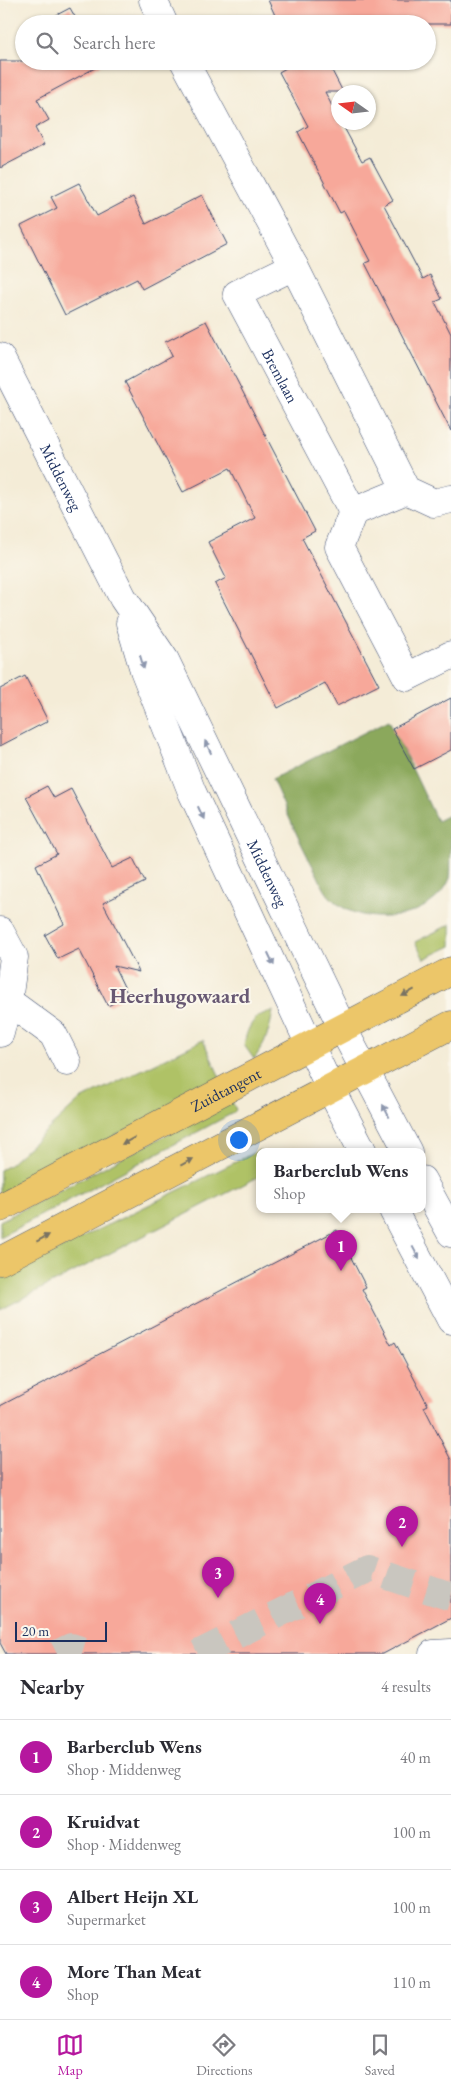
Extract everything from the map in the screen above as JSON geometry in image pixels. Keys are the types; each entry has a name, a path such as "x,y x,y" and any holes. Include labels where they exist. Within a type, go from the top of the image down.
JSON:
{"main road":[{"name":"Zuidtangent","path":"0,1208 451,971"},
{"path":"0,1261 451,1024"}],"street":[{"path":"153,0 160,15"},
{"path":"189,70 294,266 406,490 434,504 451,499"},
{"name":"Bremlaan","path":"294,266 237,294 353,512"},
{"name":"Middenweg","path":"0,357 123,598 165,660 342,1028 406,1148"},
{"path":"406,490 353,512 339,547 407,677 451,655"},
{"name":"Middenweg","path":"123,598 144,670 192,792 330,1088 361,1148"},
{"path":"0,931 14,957 8,1001 0,1033"},
{"path":"8,1001 53,1034 67,1062"},
{"path":"426,1187 451,1233"},
{"path":"395,1213 451,1320"},
{"path":"433,1654 451,1653"}],"green space":[{"path":"389,720 437,821 451,814 450,878 442,893 429,904 413,912 396,916 378,917 360,914 344,908 331,898 322,885 304,849 272,779"},
{"path":"451,924 451,946 424,959 415,942"},
{"path":"273,1011 266,1036 254,1059 244,1045 249,1027 256,1018"},
{"path":"203,1040 222,1082 0,1194 0,1170 9,1165 80,1100"},
{"path":"232,1101 236,1110 233,1113 0,1237 0,1221"},
{"path":"256,1152 256,1178 0,1310 0,1278"}],"building":[{"path":"268,0 451,0 451,24 436,24 436,15 275,15"},
{"path":"70,8 74,15 57,15"},
{"path":"0,61 15,61 15,70 91,70 37,99 49,120 35,128 44,145 0,168"},
{"path":"282,70 332,70 339,85 331,85 331,92 325,92 331,104 331,130 345,130 362,161 370,157 393,200 384,205 423,279 430,275 442,299 435,302 451,334 451,431 365,263 370,261 344,211 340,213 298,132 308,126 279,72"},
{"path":"79,183 97,216 133,197 146,224 202,195 227,244 142,289 137,279 65,315 21,226 57,208 51,197"},
{"path":"206,321 315,531 302,538 379,685 337,706 325,683 278,708 215,584 226,578 208,542 255,518 230,468 183,492 125,382 172,356 165,342"},
{"path":"25,676 48,721 0,746 0,689"},
{"path":"451,698 451,750 414,769 392,729"},
{"path":"47,786 54,798 71,789 112,868 133,858 145,882 103,903 139,972 114,966 128,995 108,1006 79,949 58,959 45,935 64,924 36,865 57,854 26,797"},
{"path":"337,1230 366,1287 362,1289 391,1345 395,1342 428,1405 424,1407 451,1460 451,1618 383,1654 6,1654 0,1643 0,1406"}],"tunnel":[{"path":"198,1654 367,1569 451,1597"},
{"path":"57,1654 71,1647 94,1654"}],"place":[{"name":"Barberclub Wens","path":"341,1271"},
{"name":"Kruidvat","path":"402,1547"},
{"name":"Albert Heijn XL","path":"218,1598"},
{"name":"More Than Meat","path":"320,1624"}],"district":[{"name":"Heerhugowaard","path":"180,996"}]}
